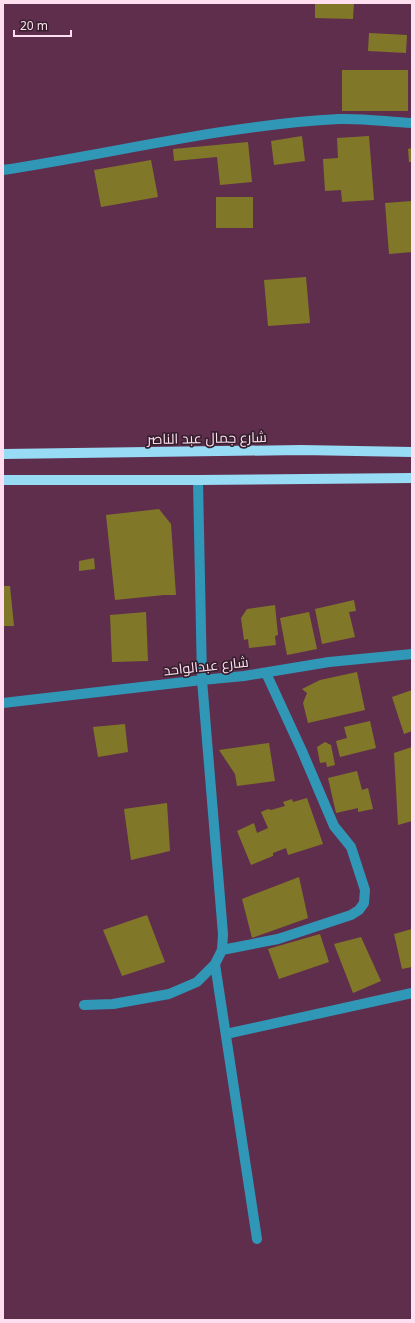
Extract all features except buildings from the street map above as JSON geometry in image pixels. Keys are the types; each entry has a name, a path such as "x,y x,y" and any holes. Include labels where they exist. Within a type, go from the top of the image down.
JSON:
{"main road":[{"name":"شارع جمال عبد الناصر","path":"3,454 301,450 412,452"},
{"path":"3,480 412,478"}],"street":[{"path":"3,170 185,138 253,128 340,119 412,123"},
{"path":"84,1005 113,1004 169,994 197,982 215,964 222,950 223,934 202,680 198,480"},
{"name":"شارع عبدالواحد","path":"3,703 244,676 344,660 412,654"},
{"path":"222,950 278,939 351,915 359,910 364,903 365,890 350,847 334,826 302,751 266,673"},
{"path":"215,964 256,1239"},
{"path":"226,1034 412,993"}]}
